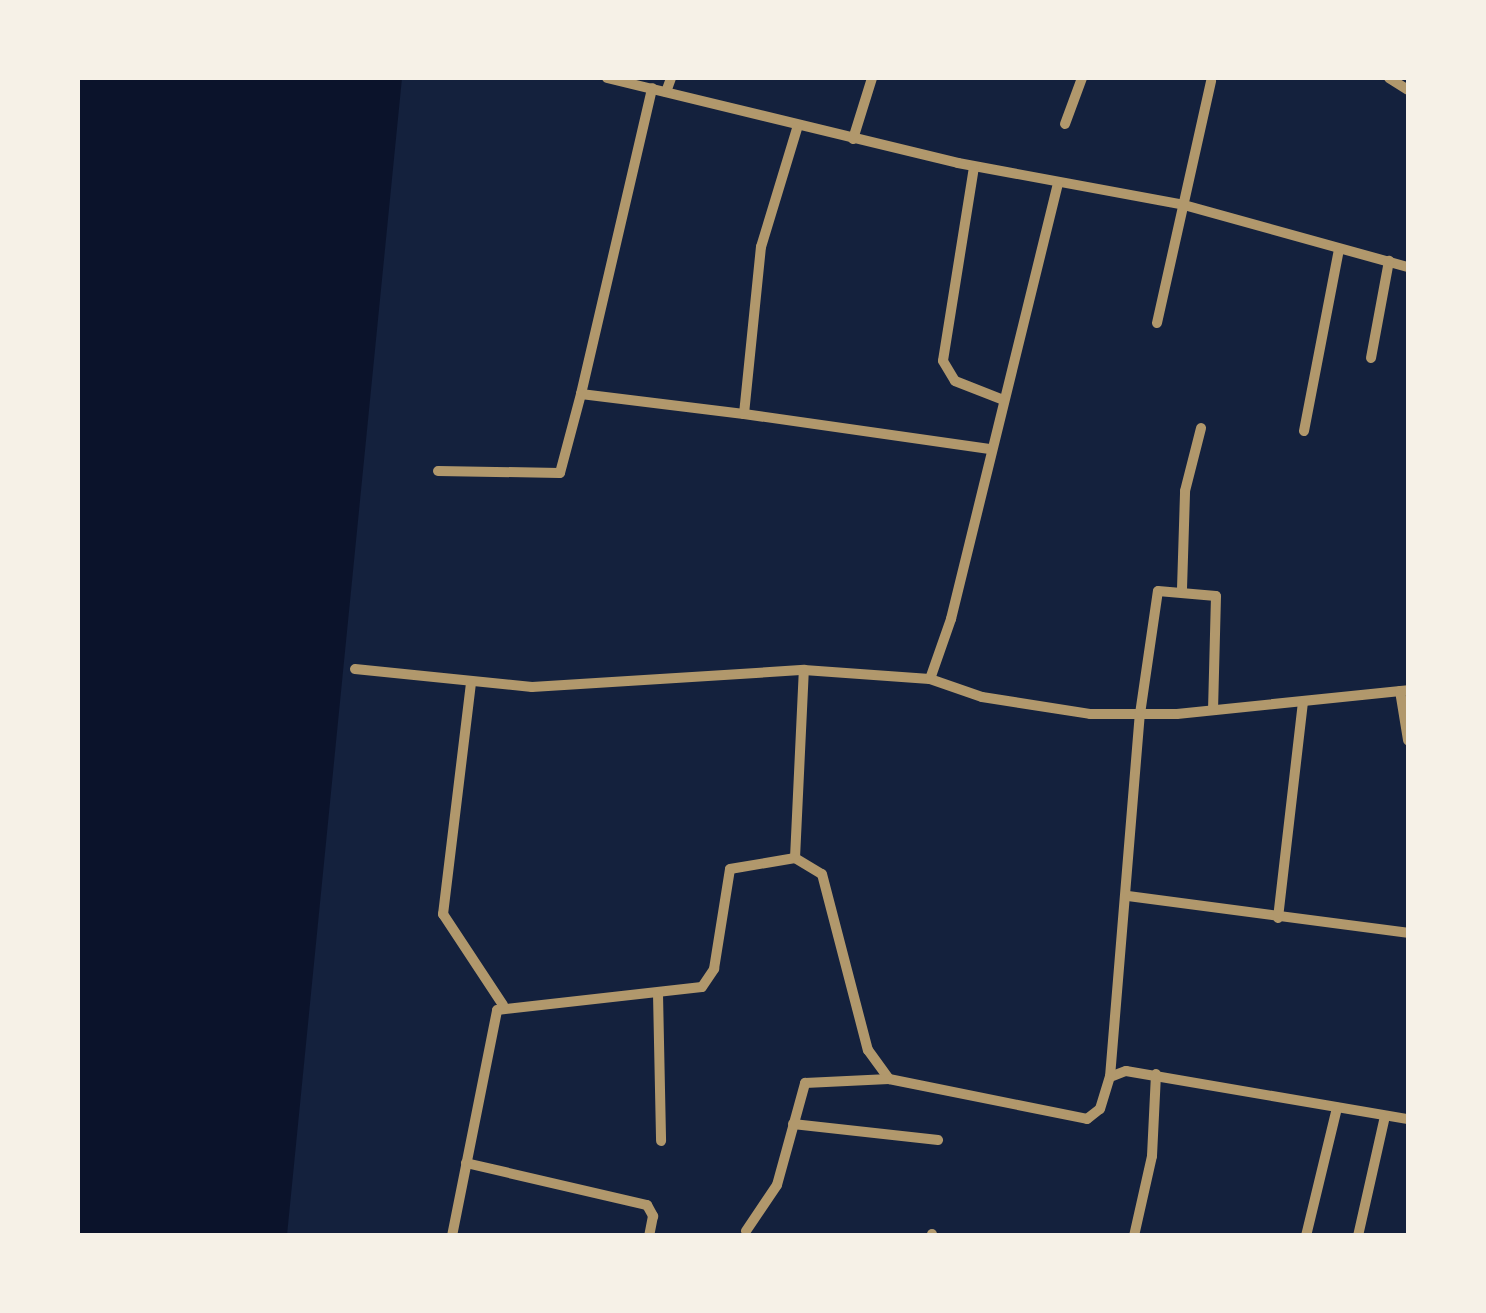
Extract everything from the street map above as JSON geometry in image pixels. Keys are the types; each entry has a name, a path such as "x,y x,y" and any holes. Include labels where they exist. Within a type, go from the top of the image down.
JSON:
{"street":[{"path":"607,78 974,167 1184,204 1408,267"},
{"path":"666,92 670,78"},
{"path":"853,139 872,78"},
{"path":"1065,124 1082,78"},
{"path":"1389,78 1408,90"},
{"path":"1157,323 1210,81"},
{"path":"438,471 560,474 652,88"},
{"path":"744,414 761,247 798,126"},
{"path":"974,167 943,361 956,380 1001,399"},
{"path":"930,679 1058,182"},
{"path":"1304,430 1338,248"},
{"path":"1372,358 1388,261"},
{"path":"581,394 990,449"},
{"path":"1182,590 1185,490 1201,428"},
{"path":"746,1230 777,1185 805,1083 889,1079 1087,1119 1097,1114 1110,1077 1128,896 1140,714 1152,598 1158,590 1216,597 1212,710"},
{"path":"355,669 471,684 598,685 804,670 930,679 1046,709 1140,714 1404,690 1408,740"},
{"path":"796,858 804,670"},
{"path":"471,684 443,914 503,1005"},
{"path":"1278,918 1303,701"},
{"path":"452,1236 495,1013 503,1005 658,994 702,987 712,978 730,870 796,858 822,874 868,1050 889,1079"},
{"path":"1128,896 1408,934"},
{"path":"658,994 662,1142"},
{"path":"1110,1077 1156,1074 1408,1119"},
{"path":"1134,1236 1150,1168 1156,1074"},
{"path":"1306,1236 1337,1108"},
{"path":"1358,1236 1385,1116"},
{"path":"794,1124 938,1140"},
{"path":"466,1163 647,1205 653,1216 649,1236"}],"water":[{"path":"78,78 402,78 287,1235 78,1235"}]}
